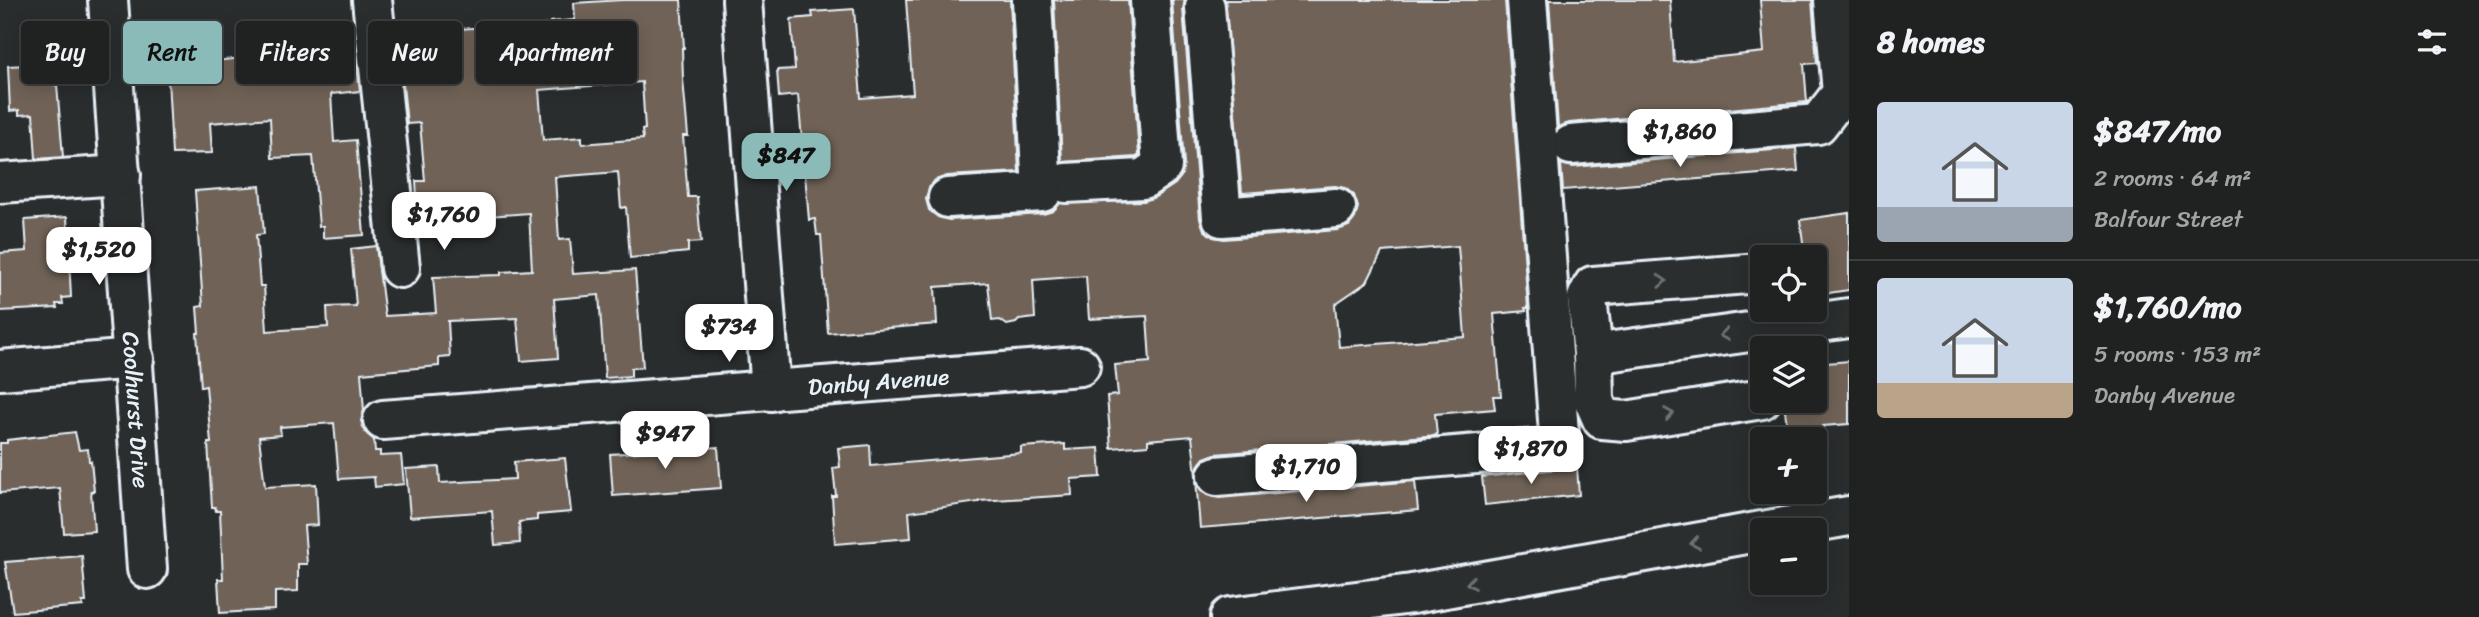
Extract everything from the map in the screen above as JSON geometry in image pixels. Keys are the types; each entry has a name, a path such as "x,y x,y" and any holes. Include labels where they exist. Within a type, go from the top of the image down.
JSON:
{"main road":[{"name":"Coolhurst Drive","path":"108,0 147,569"},
{"path":"372,0 400,268"},
{"path":"742,0 771,391"},
{"path":"948,198 1042,192 1032,0"},
{"path":"1066,183 1143,178 1162,166 1150,0"},
{"path":"1217,476 1560,447 1527,0"},
{"path":"1571,145 1818,124 1842,93 1834,0"},
{"path":"1205,7 1222,217 1336,208"},
{"path":"0,183 121,175"},
{"path":"1750,275 1593,286 1587,298 1593,354 1594,401 1602,419 1626,421 1750,401"},
{"path":"1593,354 1791,328 1849,317"},
{"path":"0,370 134,359"},
{"name":"Danby Avenue","path":"383,420 1080,366"},
{"path":"1827,520 1849,516"},
{"path":"1230,617 1412,594 1750,533"}],"building":[{"path":"681,0 688,136 683,136 688,197 697,197 701,242 688,243 688,252 630,258 626,207 621,208 618,172 555,177 559,240 570,239 573,274 635,270 643,367 631,368 631,376 605,378 599,295 554,299 558,358 521,361 517,318 448,321 450,357 439,358 439,366 361,373 364,410 361,421 365,432 374,440 375,451 380,451 380,456 401,455 404,484 375,487 374,477 339,479 334,423 280,427 281,435 259,437 265,487 316,484 318,525 304,526 307,564 298,564 298,591 275,592 275,610 220,613 218,579 223,579 220,511 212,507 208,443 211,443 206,386 201,387 197,333 197,307 203,306 195,191 260,186 264,234 256,235 260,286 264,286 267,331 328,327 327,307 356,306 351,249 376,246 385,316 436,313 433,277 501,275 501,272 532,270 529,213 450,219 450,230 419,232 416,181 425,181 420,123 407,124 403,84 462,84 462,29 476,28 476,84 616,84 539,90 543,140 582,137 582,144 643,139 642,130 645,129 642,82 637,82 637,21 562,21 575,20 574,3"},
{"path":"906,0 1010,0 1019,172 947,176 935,180 926,199 929,210 938,217 949,220 1043,214 1053,211 1060,203 1144,201 1175,184 1182,175 1184,164 1172,0 1185,0 1183,9 1200,219 1204,230 1213,237 1224,239 1338,230 1349,226 1358,207 1354,195 1345,188 1335,186 1242,193 1225,0 1505,0 1528,308 1525,308 1526,311 1494,314 1501,396 1493,396 1495,409 1435,414 1437,435 1215,454 1204,458 1198,466 1196,476 1192,436 1148,440 1148,445 1111,448 1107,396 1118,395 1115,365 1150,362 1147,316 1089,319 1086,276 1033,280 1035,318 1007,325 1000,320 992,321 988,283 935,287 937,324 828,333 821,235 817,235 815,219 809,220 798,95 779,97 777,70 795,69 791,19 813,17 812,12 854,9 861,98 913,94","holes":["1458,246 1465,337 1339,347 1335,304 1367,282 1382,252"]},
{"path":"1054,0 1128,0 1139,155 1136,157 1062,162"},
{"path":"1549,0 1670,0 1674,62 1764,52 1760,0 1812,0 1817,63 1804,64 1807,102 1569,123 1558,127"},
{"path":"354,38 360,91 331,94 334,142 356,140 364,235 323,238 323,226 319,226 313,156 272,158 270,118 210,123 212,153 172,154 168,84 222,84 222,60 236,59 236,84 354,84"},
{"path":"21,65 21,84 57,85 63,157 36,159 33,114 19,115 19,110 10,111 8,66"},
{"path":"1796,148 1798,171 1563,190 1561,164 1573,167"},
{"path":"1849,213 1849,290 1827,293 1827,245 1803,245 1800,220"},
{"path":"67,217 71,297 62,298 63,304 56,304 57,308 0,311 0,253 27,251 25,220"},
{"path":"1849,361 1849,424 1787,427 1785,413 1827,413 1827,363"},
{"path":"75,432 79,450 88,449 91,461 94,531 64,533 60,488 0,493 0,443"},
{"path":"1065,444 1065,450 1099,448 1101,477 1071,479 1072,495 979,501 909,512 911,538 835,544 832,496 836,496 833,468 840,467 838,448 870,445 871,466 1021,453 1021,447"},
{"path":"718,447 721,488 613,496 610,454"},
{"path":"565,458 571,512 537,515 537,520 519,522 520,543 495,545 492,511 410,517 406,469 439,467 440,483 515,479 514,462"},
{"path":"1577,467 1579,495 1485,505 1482,477"},
{"path":"1196,480 1207,495 1219,498 1415,481 1418,510 1200,528"},
{"path":"82,556 86,602 82,602 83,606 13,612 5,562"}]}
